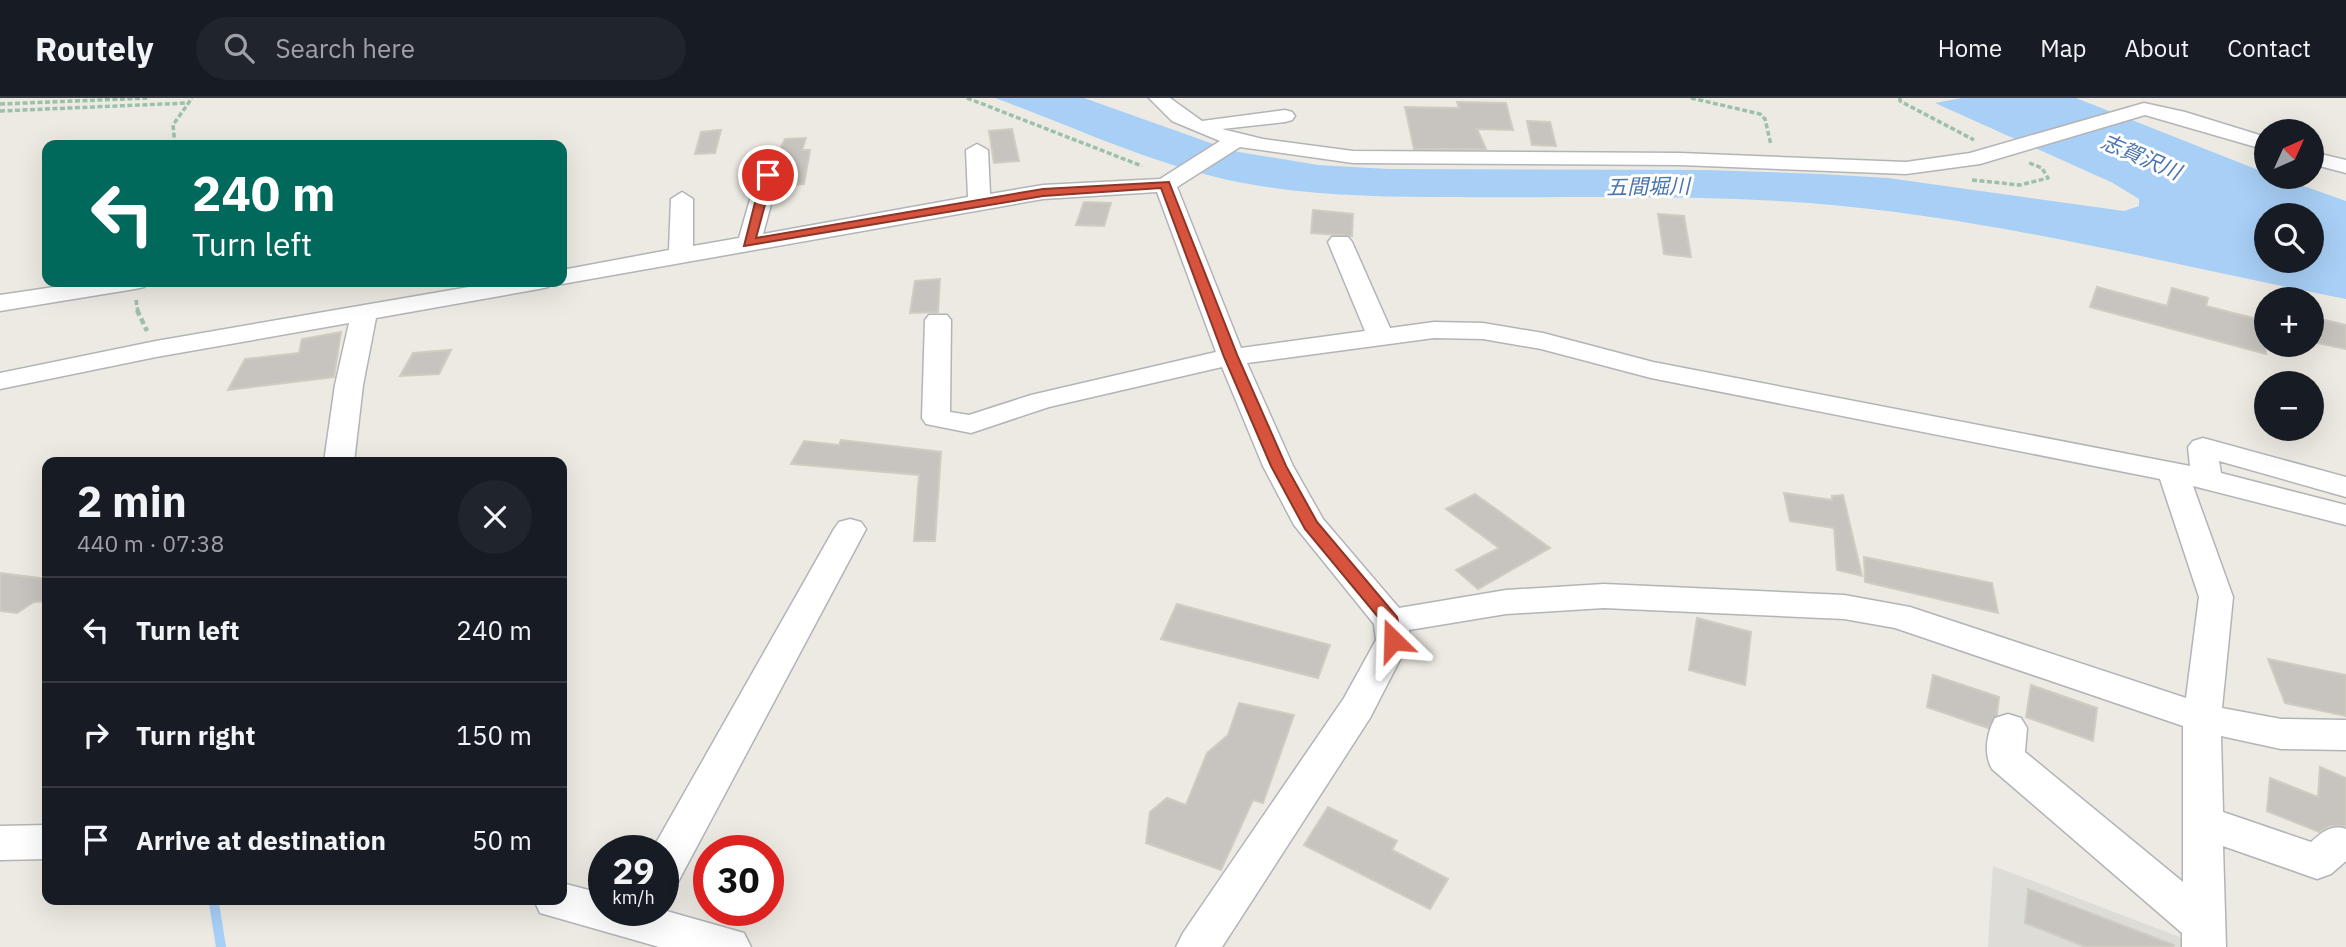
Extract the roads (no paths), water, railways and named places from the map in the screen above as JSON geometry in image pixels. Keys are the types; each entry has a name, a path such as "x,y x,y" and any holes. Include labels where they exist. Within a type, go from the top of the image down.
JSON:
{"street":[{"path":"1159,98 1179,117 1238,139 1303,152 1353,157 1468,158 1527,150 1906,168 1948,165 2015,148 2133,112 2157,110 2254,140"},
{"path":"1198,126 1284,116"},
{"path":"1458,134 1468,158"},
{"path":"567,276 1082,181 1175,178 1238,139"},
{"path":"977,150 979,202"},
{"path":"2324,161 2346,167"},
{"path":"748,243 768,175"},
{"path":"1175,178 1231,357 1278,466 1310,525 1391,621 1393,640 1357,708 1198,947"},
{"path":"681,255 682,199"},
{"path":"1340,242 1381,337"},
{"path":"0,303 103,287"},
{"path":"0,381 156,349 364,314 492,287"},
{"path":"340,457 349,385 364,314"},
{"path":"938,320 936,418 971,424 1041,401 1231,357 1434,330 1483,331 1543,341 1651,370 2189,476 2346,514"},
{"path":"2204,936 2202,718 2216,597 2201,547 2189,476 2203,447 2346,487"},
{"path":"679,841 850,528"},
{"path":"1391,621 1506,602 1604,596 1844,607 1898,616 2202,718 2281,734 2346,735"},
{"path":"2008,728 2006,758 2204,936"},
{"path":"2203,822 2317,862 2337,843"},
{"path":"0,843 42,842"},
{"path":"567,902 588,906"},
{"path":"668,926 729,947"}],"water":[{"path":"995,98 1084,98 1233,151 1318,165 1388,169 1706,170 1821,174 1888,178 2124,211 2139,206 2139,199 2113,183 1935,103 1962,98 2076,98 2254,168 2254,189 2312,189 2346,201 2346,299 2324,294 2324,287 2289,287 2012,230 1877,210 1721,198 1430,197 1323,193 1243,183 1211,176 1118,146"}],"waterway":[{"path":"214,905 221,947"}],"water label":[{"name":"志賀沢川","path":"2141,157"},
{"name":"五間堀川","path":"1648,187"}]}
